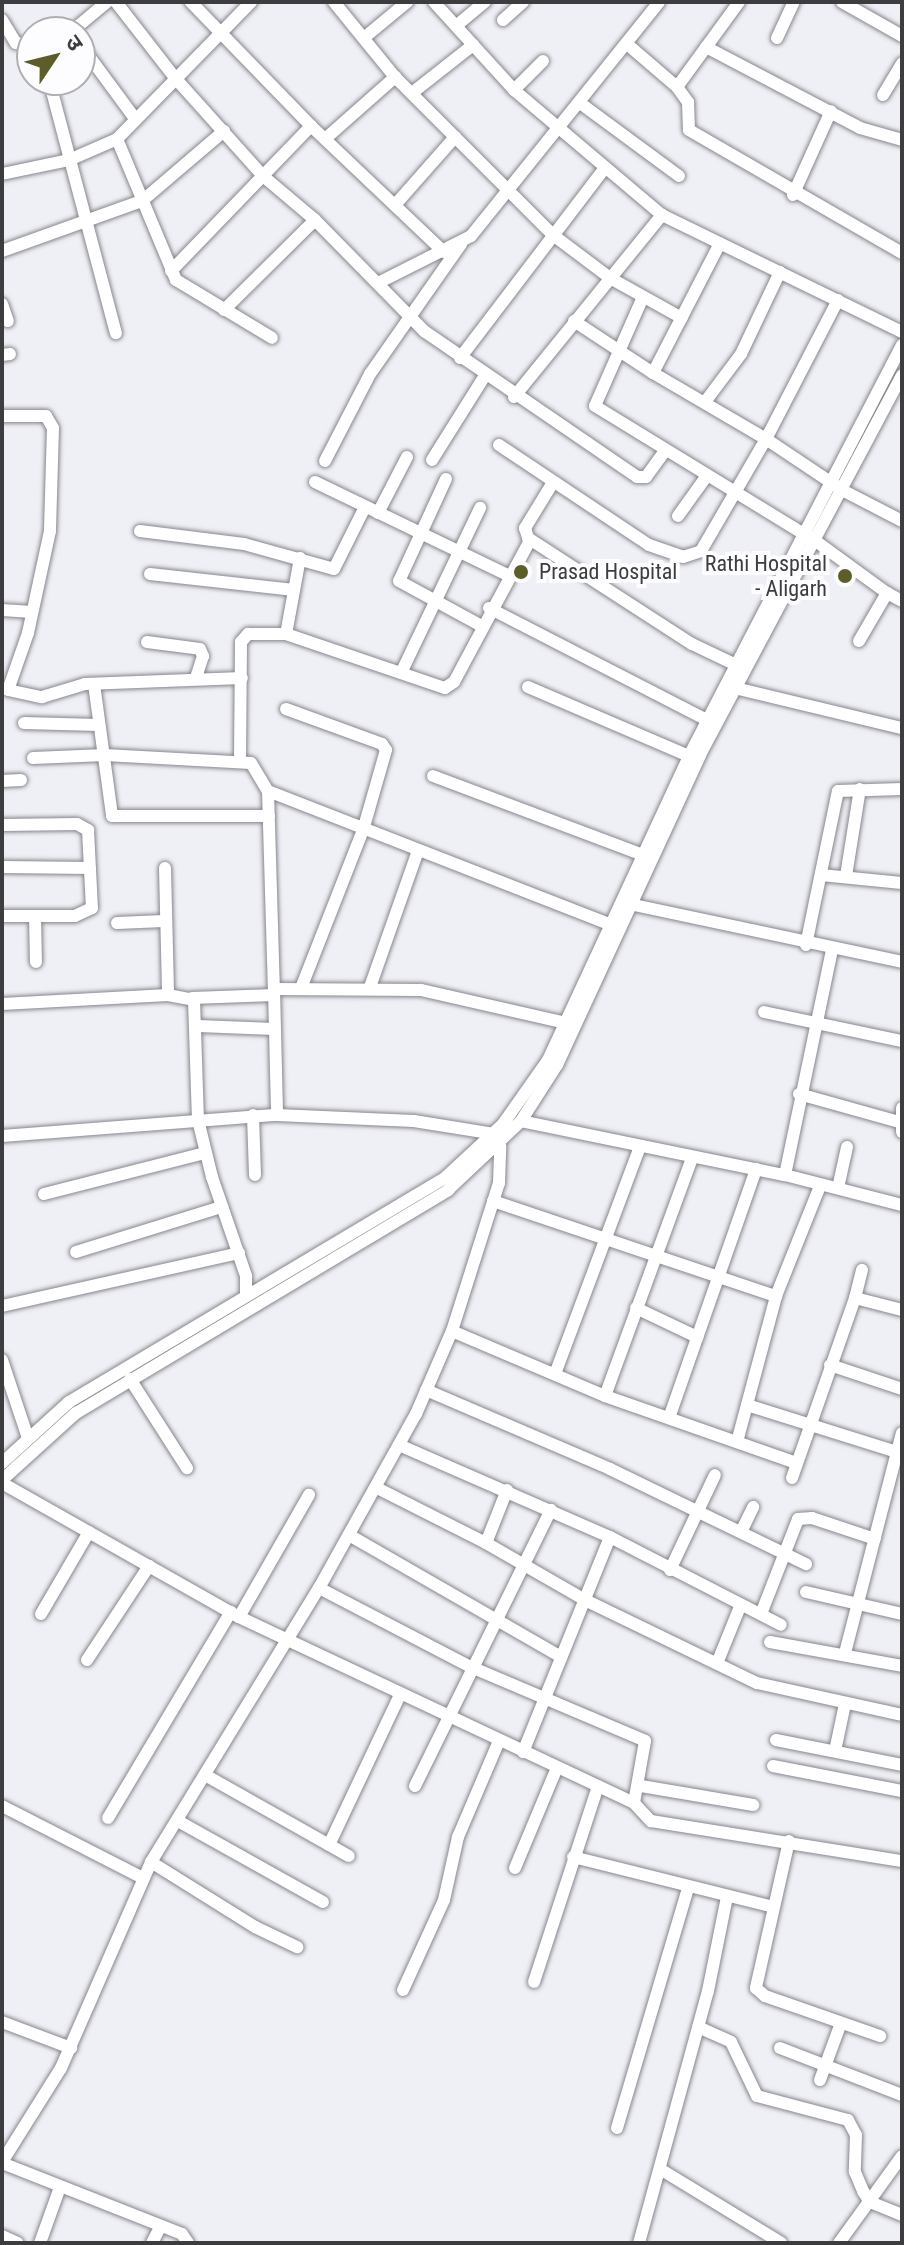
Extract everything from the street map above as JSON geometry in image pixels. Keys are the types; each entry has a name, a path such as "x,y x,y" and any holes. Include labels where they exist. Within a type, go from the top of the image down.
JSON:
{"street":[{"path":"90,16 107,2"},
{"path":"116,2 176,79 263,176 315,220 409,318 484,377 640,478 665,451"},
{"path":"191,2 311,126 444,252"},
{"path":"2,174 69,160 117,139 251,2"},
{"path":"334,2 395,77 553,235 610,278 682,318"},
{"path":"365,37 407,2"},
{"path":"434,2 514,90 558,132 662,215 902,332"},
{"path":"456,26 485,2"},
{"path":"503,20 523,2"},
{"path":"325,461 348,410 463,242 509,193 659,2"},
{"path":"677,87 739,2"},
{"path":"777,38 794,2"},
{"path":"842,2 902,36"},
{"path":"2,20 16,43"},
{"path":"627,44 677,87 688,102 689,130 793,195 902,253"},
{"path":"412,93 473,45"},
{"path":"706,47 860,128 902,140"},
{"path":"514,90 543,61"},
{"path":"883,95 902,63"},
{"path":"96,66 136,120"},
{"path":"325,139 395,77"},
{"path":"53,96 116,333"},
{"path":"580,103 679,176"},
{"path":"793,195 831,111"},
{"path":"171,271 311,126"},
{"path":"2,251 142,201 224,131"},
{"path":"395,205 455,137"},
{"path":"117,139 171,271 182,286 272,338"},
{"path":"460,358 603,170"},
{"path":"514,397 662,215"},
{"path":"224,310 315,220"},
{"path":"378,283 463,242"},
{"path":"653,373 720,243"},
{"path":"705,402 741,354 780,272"},
{"path":"643,297 623,353 595,406 706,477 812,538 902,601"},
{"path":"499,445 552,484 649,545 683,557 704,546 766,439 838,300"},
{"path":"2,304 8,321"},
{"path":"574,321 653,373 766,439 839,488 902,521"},
{"path":"839,488 902,345"},
{"path":"902,375 812,538 735,688 651,858 634,905 536,1090 497,1140 448,1190 76,1413 2,1482 235,1615 556,1770 634,1803 651,1821 902,1861"},
{"path":"432,460 484,377"},
{"path":"2,416 46,416 53,428 50,531 32,612 7,669 8,690 28,696 54,696 94,684 242,678"},
{"path":"378,513 407,457"},
{"path":"678,516 706,477"},
{"path":"446,479 399,581 480,625"},
{"path":"315,482 507,575"},
{"path":"552,484 525,528 530,540 679,636 736,665"},
{"path":"140,531 244,544 337,568 365,507"},
{"path":"402,671 457,549 480,508"},
{"path":"2,1463 69,1402 446,1177 521,1121 641,854 689,756 736,665 812,538"},
{"path":"240,759 245,636 286,634 449,686 507,575 530,540"},
{"path":"286,634 300,558"},
{"path":"150,574 294,590"},
{"path":"859,641 887,593"},
{"path":"489,608 707,720"},
{"path":"2,610 32,612"},
{"path":"147,642 201,650 196,678"},
{"path":"94,684 105,755 109,811 114,817 269,816"},
{"path":"528,687 689,756"},
{"path":"735,688 902,728"},
{"path":"286,709 385,746 363,830 301,988"},
{"path":"24,723 98,725"},
{"path":"33,758 105,755 240,759 251,763 268,791 277,1115"},
{"path":"433,776 641,854"},
{"path":"2,781 21,780"},
{"path":"846,876 860,789"},
{"path":"806,945 838,791 902,789"},
{"path":"268,791 610,924"},
{"path":"2,825 81,825 90,834 90,912 2,916"},
{"path":"370,987 418,851"},
{"path":"2,867 90,868"},
{"path":"165,868 168,995"},
{"path":"821,875 902,883"},
{"path":"634,905 832,951 902,962"},
{"path":"35,916 36,962"},
{"path":"117,923 164,921"},
{"path":"785,1175 799,1094 832,951"},
{"path":"2,1004 168,995 192,998 301,988 370,987 446,993 566,1023"},
{"path":"192,998 198,1026 198,1120 221,1207 239,1253 246,1295"},
{"path":"764,1012 817,1020 902,1041"},
{"path":"198,1026 274,1029"},
{"path":"799,1094 900,1127 902,1108"},
{"path":"253,1115 255,1175"},
{"path":"2,1136 277,1115 414,1121 497,1140"},
{"path":"521,1121 639,1149 785,1175 902,1205"},
{"path":"188,2243 182,2234 2,2163 71,2048 151,1862 319,1588 377,1488 426,1390 452,1331 499,1183 497,1140"},
{"path":"838,1188 847,1147"},
{"path":"555,1374 639,1149"},
{"path":"44,1194 205,1153"},
{"path":"605,1396 692,1158"},
{"path":"669,1418 756,1169"},
{"path":"737,1442 776,1296 820,1186"},
{"path":"493,1201 776,1296"},
{"path":"76,1252 221,1207"},
{"path":"2,1306 239,1253"},
{"path":"792,1478 862,1270"},
{"path":"855,1298 902,1310"},
{"path":"636,1308 697,1337"},
{"path":"452,1331 605,1396 796,1463"},
{"path":"2,1360 28,1438"},
{"path":"830,1365 902,1389"},
{"path":"130,1379 187,1468"},
{"path":"426,1390 702,1512 806,1564"},
{"path":"747,1405 808,1428 897,1452"},
{"path":"845,1653 875,1539 896,1481 897,1452 902,1433"},
{"path":"399,1445 610,1537 781,1625"},
{"path":"670,1570 702,1512 715,1475"},
{"path":"377,1488 486,1543 585,1600 718,1661 757,1683 902,1715"},
{"path":"486,1543 507,1490"},
{"path":"108,1818 309,1495"},
{"path":"741,1532 753,1507"},
{"path":"415,1786 446,1716 551,1510"},
{"path":"761,1614 802,1516 875,1539"},
{"path":"41,1614 89,1532"},
{"path":"349,1535 561,1657"},
{"path":"523,1752 610,1537"},
{"path":"87,1660 149,1566"},
{"path":"319,1588 471,1667 648,1744 641,1786 634,1803"},
{"path":"806,1592 860,1601 902,1614"},
{"path":"718,1661 741,1604"},
{"path":"770,1642 845,1653 902,1666"},
{"path":"329,1845 400,1695"},
{"path":"835,1751 845,1704"},
{"path":"776,1740 902,1765"},
{"path":"403,1990 444,1900 458,1837 499,1741"},
{"path":"773,1766 902,1791"},
{"path":"515,1868 556,1770"},
{"path":"205,1775 349,1856"},
{"path":"534,1982 598,1786"},
{"path":"641,1786 753,1805"},
{"path":"2,1806 143,1878"},
{"path":"178,1821 323,1902"},
{"path":"789,1841 756,1978 758,1991 880,2036"},
{"path":"573,1857 773,1907"},
{"path":"151,1862 255,1927 297,1947"},
{"path":"617,2128 688,1888"},
{"path":"639,2243 698,2027 727,1897"},
{"path":"2,2022 71,2048"},
{"path":"820,2080 841,2023"},
{"path":"698,2027 719,2032 736,2047 752,2093 853,2124 855,2172 870,2202 902,2215"},
{"path":"780,2048 902,2095"},
{"path":"840,2243 902,2156"},
{"path":"660,2169 781,2243"},
{"path":"40,2243 60,2187"},
{"path":"152,2243 160,2227"},
{"path":"2,2236 18,2243"}],"place":[{"name":"Prasad Hospital","path":"521,572"},
{"name":"Rathi Hospital - Aligarh","path":"845,576"}]}
